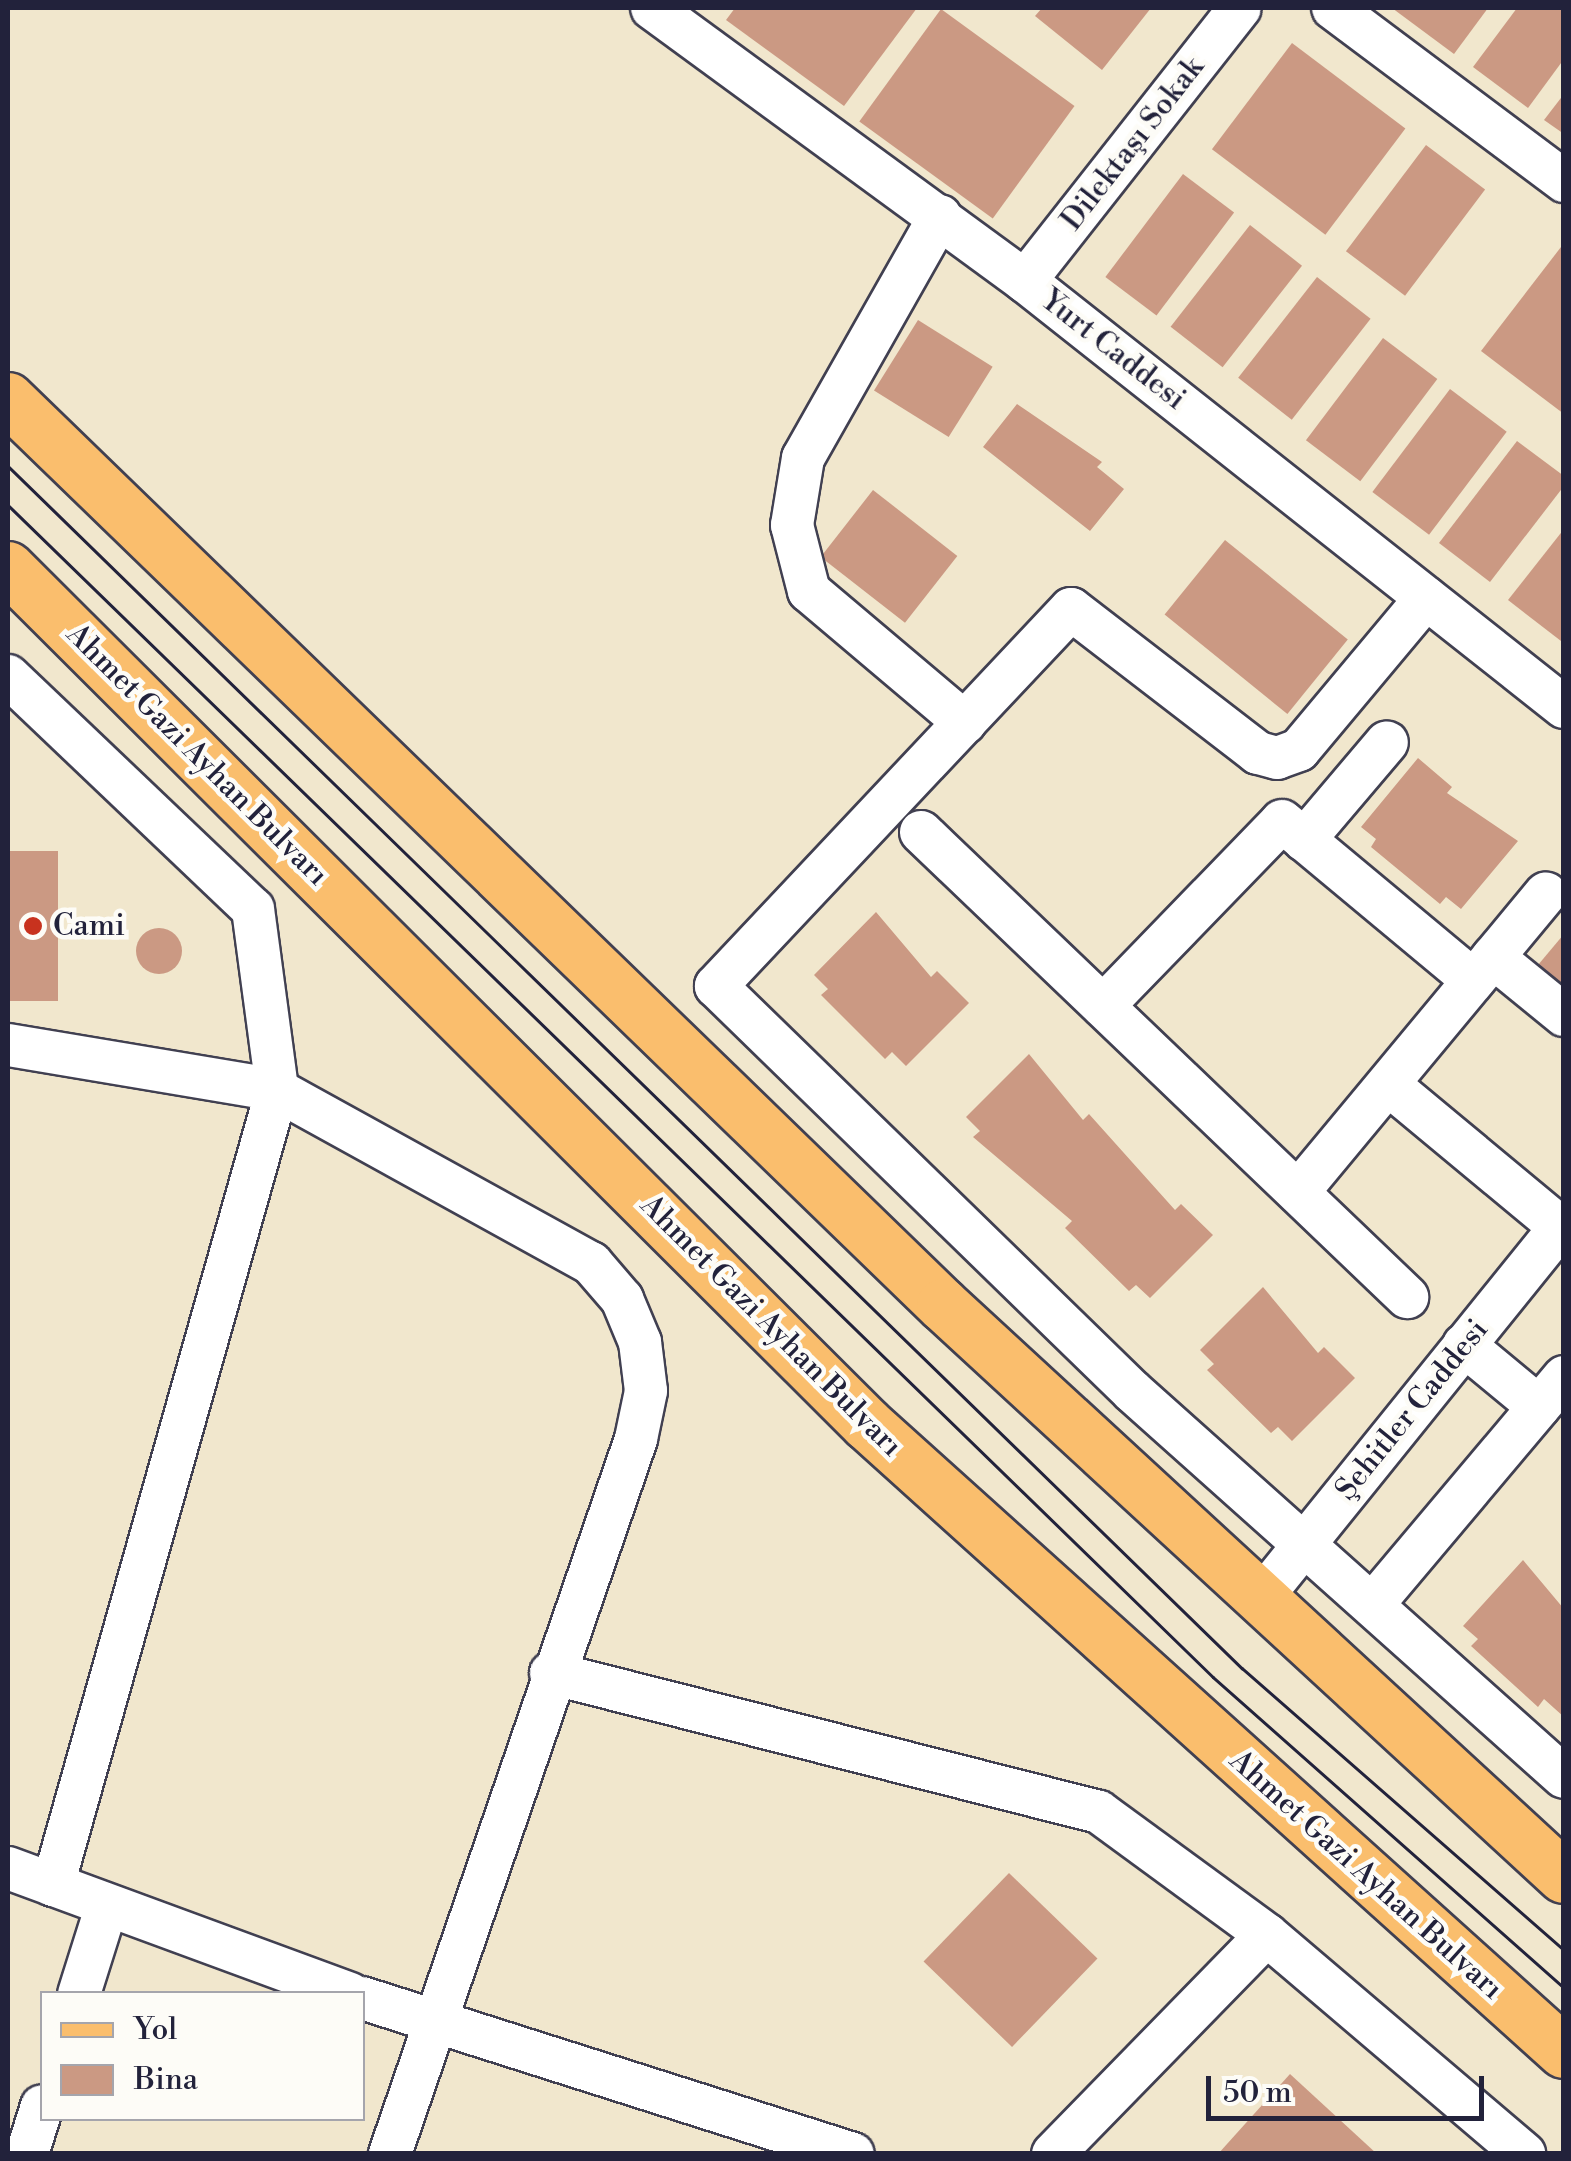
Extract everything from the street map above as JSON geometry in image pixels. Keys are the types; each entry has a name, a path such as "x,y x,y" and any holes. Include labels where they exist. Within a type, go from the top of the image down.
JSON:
{"main road":[{"path":"8,398 693,1067 1564,1877"},
{"name":"Ahmet Gazi Ayhan Bulvarı","path":"8,568 867,1424 1564,2052"}],"street":[{"name":"Yurt Caddesi","path":"652,8 1025,281 1564,708"},
{"name":"Dilektaşı Sokak","path":"1025,281 1240,8"},
{"path":"1333,8 1564,182"},
{"path":"940,216 803,458 792,525 809,591 965,723"},
{"path":"1426,598 1288,756 1258,754 1071,610 716,986 1132,1391 1564,1778"},
{"path":"8,676 253,909 277,1090 53,1885"},
{"path":"1304,840 1387,742"},
{"path":"1104,1006 1282,821 1483,969 1564,1015"},
{"path":"921,832 1407,1297"},
{"path":"253,909 294,850"},
{"path":"1298,1192 1546,893"},
{"path":"8,1045 277,1090 591,1263 632,1320 645,1366 642,1415 431,2023 390,2154"},
{"path":"1388,1084 1561,1225"},
{"name":"Şehitler Caddesi","path":"1261,1598 1561,1225"},
{"path":"1373,1604 1551,1392 1464,1345"},
{"path":"552,1673 1099,1812 1267,1935 1524,2154"},
{"path":"8,1868 342,1991"},
{"path":"80,1991 107,1905"},
{"path":"1053,2154 1267,1935"},
{"path":"365,1999 853,2154"},
{"path":"27,2154 40,2112"}],"building":[{"path":"735,8 917,8 844,106 726,20"},
{"path":"1042,8 1151,8 1102,70 1035,16"},
{"path":"1392,8 1488,8 1454,54"},
{"path":"1517,8 1564,8 1564,59 1528,108 1473,67"},
{"path":"941,9 1074,106 993,218 859,121"},
{"path":"1292,43 1405,128 1325,235 1212,149"},
{"path":"1564,94 1564,134 1544,120"},
{"path":"1426,145 1485,190 1405,296 1346,251"},
{"path":"1183,174 1234,213 1156,316 1105,277"},
{"path":"1250,225 1302,266 1223,367 1171,327"},
{"path":"1561,247 1564,249 1564,414 1481,351"},
{"path":"1317,277 1371,319 1292,420 1238,378"},
{"path":"918,320 993,367 949,437 874,390"},
{"path":"1383,338 1437,379 1360,481 1306,440"},
{"path":"1450,389 1507,432 1429,535 1372,492"},
{"path":"1017,404 1102,462 1097,467 1124,489 1090,531 983,447"},
{"path":"1517,441 1564,476 1564,486 1490,582 1439,543"},
{"path":"873,490 957,556 905,623 821,557"},
{"path":"1564,529 1564,639 1561,641 1508,600"},
{"path":"1225,540 1348,639 1287,714 1165,615"},
{"path":"1418,758 1452,787 1447,793 1518,841 1461,909 1446,897 1440,904 1371,847 1376,839 1361,827"},
{"name":"Cami","path":"8,851 58,851 58,1001 8,1001"},
{"path":"876,912 931,977 937,971 969,1003 906,1066 892,1052 885,1059 821,995 828,989 814,975"},
{"path":"159,928 176,934 182,951 176,968 159,974 142,968 136,951 142,934"},
{"path":"1564,934 1564,999 1538,965"},
{"path":"1029,1054 1083,1120 1089,1114 1175,1210 1181,1204 1213,1235 1150,1298 1136,1285 1129,1291 1065,1228 1072,1221 973,1137 980,1131 966,1117"},
{"path":"1263,1287 1318,1353 1324,1347 1355,1378 1292,1441 1278,1427 1271,1433 1207,1370 1214,1364 1200,1350"},
{"path":"1523,1560 1564,1609 1564,1717 1544,1699 1538,1707 1471,1646 1478,1639 1463,1626"},
{"path":"1009,1873 1097,1958 1012,2047 924,1961"},
{"path":"1290,2074 1377,2154 1218,2154"}],"tram line":[{"path":"8,466 1242,1668 1564,1950"},
{"path":"8,505 1213,1677 1564,1988"}],"place":[{"name":"Cami","path":"33,926"}]}
